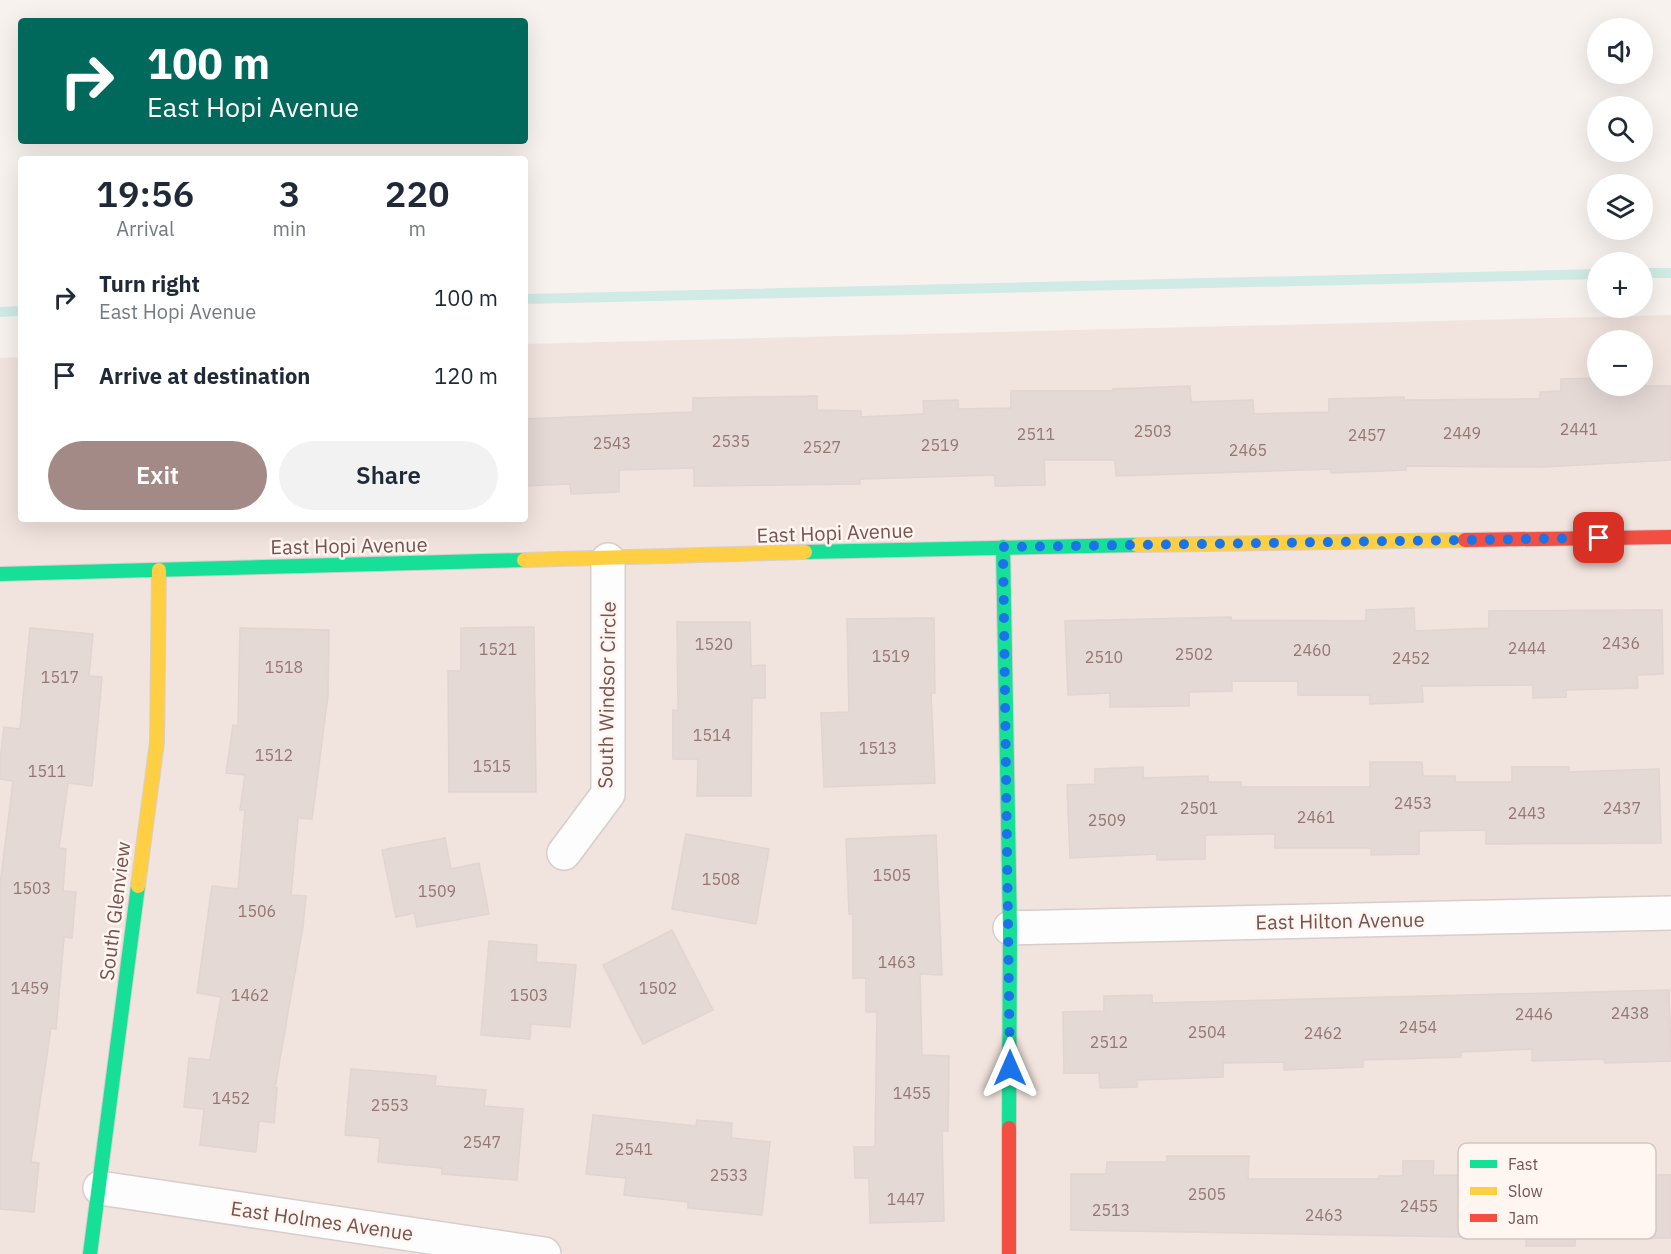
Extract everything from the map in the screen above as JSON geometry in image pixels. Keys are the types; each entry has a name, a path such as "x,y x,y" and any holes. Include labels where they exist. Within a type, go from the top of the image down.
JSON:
{"street":[{"name":"East Hopi Avenue","path":"0,574 608,560 1003,547 1671,537"},
{"path":"1003,547 1010,928 1009,1254"},
{"name":"South Windsor Circle","path":"564,853 608,794 608,560"},
{"name":"South Glenview","path":"90,1254 156,742 159,570"},
{"name":"East Hilton Avenue","path":"1010,928 1671,914"},
{"name":"East Holmes Avenue","path":"100,1188 544,1254"}],"shaded area":[{"path":"1653,315 1671,315 1671,1254 0,1254 0,358 18,357 18,522 528,522 528,344 1587,317 1653,318"}],"building":[{"path":"1587,378 1587,396 1653,396 1653,386 1671,386 1671,460 1543,467 1406,466 1406,470 1331,473 1331,469 1116,476 1115,460 1044,460 1045,485 995,486 995,475 860,479 860,484 694,486 694,468 619,470 619,492 571,494 570,484 528,486 528,419 693,412 693,398 817,396 817,410 861,411 861,417 924,414 923,401 958,400 958,409 1011,408 1011,391 1114,391 1113,389 1190,386 1191,402 1253,400 1254,414 1329,412 1329,399 1404,397 1404,400 1540,399 1540,392 1561,391 1561,379"},
{"path":"1414,608 1415,631 1489,628 1489,611 1662,610 1663,674 1637,675 1638,688 1566,690 1566,697 1533,698 1533,685 1422,686 1423,702 1370,704 1370,695 1298,695 1298,681 1232,681 1232,691 1189,692 1189,706 1110,707 1110,693 1068,695 1065,621 1231,617 1231,620 1366,621 1366,610"},
{"path":"934,618 935,693 931,693 935,783 824,787 821,713 849,712 847,619"},
{"path":"677,622 750,622 751,666 765,665 765,698 752,698 751,796 697,796 698,759 673,759 673,710 678,711"},
{"path":"534,627 536,792 449,792 448,671 461,671 461,628"},
{"path":"30,628 93,634 89,676 102,677 92,786 68,783 59,848 66,849 63,891 76,892 72,938 64,937 56,1029 51,1028 31,1162 39,1163 34,1212 0,1209 0,885 13,781 0,779 0,762 4,727 20,729"},
{"path":"240,628 329,630 328,695 312,819 298,818 291,895 306,896 303,926 275,1088 277,1088 274,1123 259,1121 256,1152 200,1145 204,1109 184,1107 189,1058 210,1060 221,997 197,993 212,886 238,889 245,810 240,810 245,775 226,773 233,725 238,726"},
{"path":"1370,762 1422,762 1423,776 1455,776 1455,782 1512,782 1512,767 1569,767 1569,772 1659,769 1661,843 1486,844 1486,830 1419,831 1419,854 1371,855 1371,848 1275,848 1275,834 1205,835 1205,859 1157,860 1157,854 1070,858 1067,785 1095,784 1095,769 1143,767 1143,778 1208,776 1208,782 1241,782 1241,787 1370,787"},
{"path":"686,834 769,849 756,924 672,909"},
{"path":"936,835 942,975 920,974 922,1055 949,1056 948,1131 942,1131 944,1221 870,1223 869,1178 855,1178 854,1147 875,1147 877,1012 866,1012 866,978 853,978 853,914 849,914 846,839"},
{"path":"445,838 451,869 479,863 489,914 417,927 414,913 396,917 382,850"},
{"path":"672,930 713,1010 643,1044 603,965"},
{"path":"489,941 537,945 536,962 576,965 570,1027 531,1024 530,1039 481,1035"},
{"path":"1669,990 1671,1061 1605,1063 1604,1059 1532,1061 1532,1049 1461,1052 1461,1057 1363,1060 1363,1067 1284,1070 1284,1062 1223,1063 1223,1077 1137,1080 1137,1087 1100,1088 1099,1073 1064,1073 1063,1012 1104,1011 1104,996 1152,995 1152,1003"},
{"path":"351,1069 436,1076 435,1086 486,1090 484,1106 523,1109 517,1180 442,1174 442,1168 378,1162 380,1138 345,1135"},
{"path":"593,1115 696,1126 697,1120 732,1123 731,1138 770,1142 762,1215 688,1208 688,1202 624,1195 626,1178 586,1174"},
{"path":"1167,1156 1249,1156 1248,1179 1379,1179 1379,1176 1403,1176 1403,1161 1434,1161 1433,1175 1458,1175 1458,1237 1071,1230 1071,1174 1106,1174 1107,1162 1167,1162"},
{"path":"1656,1175 1671,1175 1671,1238 1656,1238"},
{"path":"1526,1239 1575,1239 1575,1246 1526,1246"}],"waterway":[{"path":"1653,273 1671,273"},
{"path":"528,299 1587,274"},
{"path":"0,312 18,311"}],"traffic: fast":[{"path":"805,552 1137,545"},
{"path":"1003,547 1010,928 1009,1128"},
{"path":"0,574 524,560"},
{"path":"90,1254 138,886"}],"traffic: slow":[{"path":"1137,545 1465,540"},
{"path":"524,560 805,552"},
{"path":"138,886 157,742 159,570"}],"traffic: jam":[{"path":"1465,540 1671,537"},
{"path":"1009,1128 1009,1254"}],"route":[{"path":"1010,1068 1010,928 1003,547 1599,538"}]}
